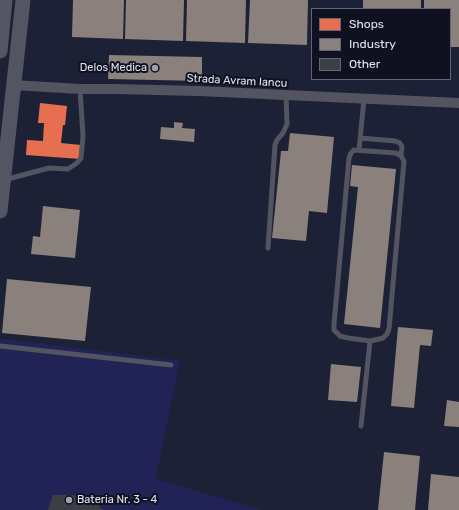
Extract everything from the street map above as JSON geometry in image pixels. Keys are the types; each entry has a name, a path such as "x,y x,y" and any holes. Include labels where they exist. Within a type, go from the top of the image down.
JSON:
{"main road":[{"path":"0,51 5,0"},
{"path":"0,211 23,0"}],"street":[{"name":"Strada Avram Iancu","path":"13,86 80,89 115,88 459,103"}],"lane":[{"path":"4,180 49,168 68,169 77,163 81,158 83,136 80,89"},
{"path":"268,248 275,145 287,124 286,96"},
{"path":"359,150 364,99"},
{"path":"360,138 395,141 400,143 402,147 401,156"},
{"path":"354,150 359,150 396,153 401,156 404,161 389,329 387,334 379,340 348,338 340,336 334,330 349,158 354,150"},
{"path":"362,426 370,340"},
{"path":"0,346 171,366"}],"shaded area":[{"path":"5,0 459,0 459,510 263,510 156,480 180,361 0,338 0,51"},
{"path":"0,338 180,361 156,479 263,510 0,510"}],"building: Shops":[{"path":"40,103 67,106 61,143 81,145 80,159 26,155 27,140 43,141 44,123 38,123"}],"building: Industry":[{"path":"73,0 124,0 123,39 72,37"},
{"path":"126,0 184,0 183,41 125,39"},
{"path":"187,0 246,0 245,43 186,41"},
{"path":"250,0 308,0 307,45 248,43"},
{"path":"363,0 421,0 421,8 363,8"},
{"path":"424,0 459,0 459,47 451,47 451,8 424,8"},
{"name":"Delos Medica","path":"109,55 202,57 202,81 108,79"},
{"path":"174,122 183,123 182,128 195,129 194,142 160,139 161,127 174,128"},
{"path":"290,133 334,137 327,213 309,211 306,241 272,238 281,151 288,151"},
{"path":"352,165 396,169 380,328 344,324 358,187 350,186"},
{"path":"43,206 80,210 75,258 31,254 33,236 40,237"},
{"path":"7,279 91,287 85,341 2,333"},
{"path":"398,327 433,330 431,346 420,345 414,408 391,406"},
{"path":"331,364 361,367 357,402 328,400"},
{"path":"447,400 459,402 459,427 444,426"},
{"path":"384,452 420,456 415,510 378,510"},
{"path":"431,474 459,477 459,510 428,510"}],"building: Other":[{"name":"Bateria Nr. 3 - 4","path":"53,495 75,495 97,504 103,510 48,510"}],"place":[{"name":"Delos Medica","path":"155,68"},
{"name":"Bateria Nr. 3 - 4","path":"69,500"}]}
